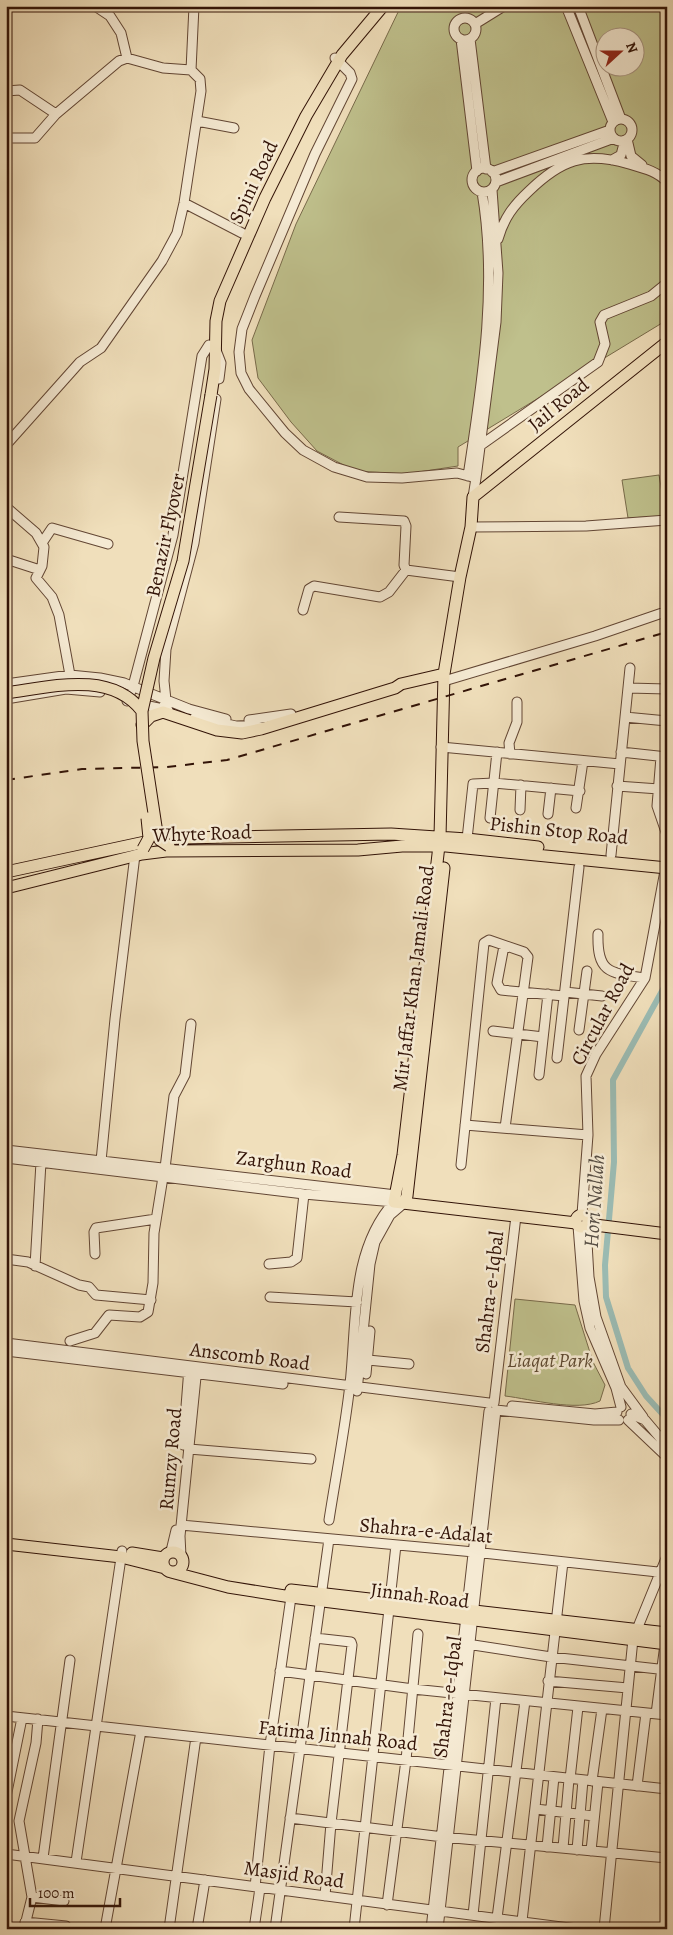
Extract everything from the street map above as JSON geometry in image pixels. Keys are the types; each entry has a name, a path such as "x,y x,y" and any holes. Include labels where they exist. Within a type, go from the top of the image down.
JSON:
{"main road":[{"name":"Spini Road","path":"213,347 213,305 242,233 295,120 375,6"},
{"name":"Spini Road","path":"208,395 220,301 269,189 337,60 383,6"},
{"name":"Jail Road","path":"473,497 667,342"},
{"name":"Benazir Flyover","path":"139,852 149,836 136,731 140,708 141,682 176,558 208,395"},
{"path":"142,726 156,712 163,712 217,730 242,732 261,729 395,688 401,684 444,681 460,577 471,527 473,497"},
{"name":"Mir Jaffar Khan Jamali Road","path":"400,1199 443,842 441,752 444,681"},
{"path":"6,693 82,684 98,685 128,696 140,708"},
{"name":"Benazir Flyover","path":"140,708 157,833 160,840 169,846"},
{"name":"Whyte Road","path":"6,872 158,839 468,843"},
{"name":"Whyte Road","path":"6,888 139,852 358,850 402,841"},
{"name":"Whyte Road","path":"169,846 402,841"},
{"name":"Pishin Stop Road","path":"468,843 611,855 666,864"},
{"name":"Pishin Stop Road","path":"468,843 666,864"},
{"path":"6,881 169,846"},
{"name":"Zarghun Road","path":"400,1199 516,1216 667,1226"},
{"name":"Zarghun Road","path":"400,1199 582,1221 667,1234"},
{"name":"Jinnah Road","path":"6,1537 172,1562 245,1584 321,1597 635,1634 666,1641"},
{"name":"Jinnah Road","path":"6,1544 122,1554"},
{"name":"Jinnah Road","path":"172,1562 228,1588 291,1597 321,1597"}],"street":[{"path":"95,6 110,16 121,32 127,58"},
{"path":"191,70 194,6"},
{"path":"475,24 504,6"},
{"path":"566,6 614,127 626,139 631,156 646,168 662,176 667,182"},
{"path":"578,6 614,127"},
{"path":"472,477 481,445 496,322 494,186 485,171 465,39 454,31 457,21 467,18 475,24"},
{"path":"465,39 475,34 475,24"},
{"path":"6,138 35,138 56,114 119,61 127,58 163,68 191,70 200,79 201,91 184,203 176,234 162,261 101,348 80,362 6,445"},
{"path":"337,60 350,72 352,79 315,154 242,329 238,352 241,373 249,389 285,433 303,450 334,467 367,477 402,478 457,473 472,477"},
{"path":"6,91 20,90 56,114"},
{"path":"482,192 627,121 631,126 631,133 626,139 621,155 612,160"},
{"path":"197,122 234,128"},
{"path":"482,192 475,188 472,181 485,171 614,127"},
{"path":"496,237 510,210 556,167 572,161 597,158 646,168"},
{"path":"473,497 472,477 488,294 488,246 482,192"},
{"path":"184,203 242,233"},
{"path":"496,247 501,228"},
{"path":"481,445 598,362 605,344 600,322 604,315 651,296 667,283"},
{"path":"127,701 133,686 174,535 202,356 213,347 221,363 194,543 166,649 164,705"},
{"path":"6,506 36,533 44,547 40,570 36,578 52,597 59,615 70,675"},
{"path":"339,517 404,521 406,526 404,564 406,570"},
{"path":"471,527 586,526 667,520"},
{"path":"42,543 52,528 108,544"},
{"path":"6,559 40,570"},
{"path":"406,570 460,577"},
{"path":"303,610 309,589 314,586 380,597 389,592 406,570"},
{"path":"444,681 595,636 667,610"},
{"path":"611,855 630,668"},
{"path":"6,684 70,675 100,678 133,686 164,705"},
{"path":"6,699 66,690 95,691 127,701 164,705 236,720 291,714 394,682 401,684"},
{"path":"628,688 667,689"},
{"path":"510,754 509,743 517,722 517,702"},
{"path":"625,717 667,721"},
{"path":"441,752 497,752 620,764"},
{"path":"490,818 497,752"},
{"path":"621,752 664,757 661,792 657,806 667,835"},
{"path":"576,808 584,761"},
{"path":"468,843 473,784 494,783 580,791"},
{"path":"520,810 522,785"},
{"path":"617,786 661,792"},
{"path":"548,814 552,788"},
{"path":"102,1160 115,1019 139,852"},
{"name":"Circular Road","path":"624,1414 616,1388 590,1328 584,1301 582,1221 588,1135 586,1076 596,1054 645,978 666,864"},
{"path":"557,1058 579,867"},
{"path":"598,934 598,954 611,972 645,978"},
{"path":"461,1165 484,943 489,940 524,952 528,957 506,1128"},
{"path":"504,946 496,983 501,990 602,996"},
{"path":"580,1030 587,971"},
{"path":"539,1076 548,994"},
{"path":"70,1341 95,1333 108,1315 140,1317 146,1315 151,1300 156,1219 174,1096 185,1075 191,1024"},
{"path":"492,1031 543,1037"},
{"path":"466,1125 588,1135"},
{"name":"Zarghun Road","path":"6,1150 102,1160 164,1172 304,1194 400,1199"},
{"name":"Zarghun Road","path":"6,1158 164,1172 400,1199"},
{"path":"36,1266 41,1162"},
{"path":"269,1264 291,1262 296,1258 304,1194"},
{"path":"353,1389 357,1302 363,1260 383,1215 400,1199"},
{"path":"329,1520 366,1310 370,1264 375,1242 400,1199"},
{"name":"Shahra-e-Iqbal","path":"438,1929 437,1910 516,1216"},
{"path":"95,1254 94,1232 96,1228 156,1219"},
{"name":"Circular Road","path":"582,1221 596,1317 621,1387 624,1414"},
{"path":"6,1259 28,1262 89,1287 96,1294 151,1300"},
{"path":"270,1297 357,1302"},
{"path":"366,1310 371,1313 366,1374"},
{"name":"Anscomb Road","path":"6,1343 493,1407 595,1414 624,1414"},
{"name":"Anscomb Road","path":"6,1351 193,1369"},
{"path":"368,1360 409,1364"},
{"name":"Rumzy Road","path":"172,1562 181,1526 193,1369"},
{"name":"Rumzy Road","path":"172,1562 193,1369"},
{"path":"621,1387 667,1446"},
{"path":"624,1414 645,1420"},
{"path":"624,1414 667,1457"},
{"path":"188,1449 311,1459"},
{"name":"Shahra-e-Adalat","path":"181,1526 477,1552 663,1572"},
{"path":"275,1929 328,1539"},
{"path":"354,1929 396,1545"},
{"path":"76,1862 122,1554"},
{"path":"604,1929 630,1666 635,1634 663,1572 667,1556"},
{"path":"522,1921 563,1562"},
{"path":"254,1929 270,1745 291,1597"},
{"path":"387,1905 406,1760 418,1634"},
{"path":"315,1638 351,1642 325,1896"},
{"path":"656,1714 665,1670 666,1641"},
{"path":"468,1644 551,1657 665,1670"},
{"path":"43,1858 70,1660"},
{"path":"280,1671 413,1689 667,1715"},
{"path":"548,1681 628,1688"},
{"path":"473,1915 496,1698"},
{"path":"497,1918 525,1701"},
{"path":"563,1848 578,1707"},
{"path":"577,1850 580,1814 591,1781 602,1709"},
{"path":"637,1786 646,1713"},
{"name":"Fatima Jinnah Road","path":"6,1716 667,1790"},
{"path":"6,1797 22,1718"},
{"path":"38,1719 36,1743 20,1821 32,1897 25,1925 66,1926"},
{"path":"105,1929 141,1731"},
{"path":"169,1929 196,1737"},
{"path":"547,1847 554,1777"},
{"path":"591,1781 594,1816 591,1851"},
{"path":"536,1809 594,1816"},
{"path":"290,1818 446,1837 667,1858"},
{"name":"Masjid Road","path":"6,1854 577,1929"},
{"path":"197,1929 206,1880"},
{"path":"32,1897 64,1902"},
{"name":"Shahra-e-Iqbal","path":"431,1929 437,1910"}],"green space":[{"path":"401,6 667,6 667,320 458,447 458,466 405,474 355,471 317,451 291,422 258,378 252,340 296,224"},
{"path":"659,475 666,516 628,518 622,480"},
{"name":"Liaqat Park","path":"515,1299 575,1305 593,1362 605,1385 600,1401 590,1404 567,1405 505,1396"}],"waterway":[{"name":"Hori Nallah","path":"667,982 613,1080 614,1162 605,1265 606,1297 628,1368 646,1396 667,1419"}],"railway":[{"path":"6,780 82,769 167,767 227,760 667,632"}]}
